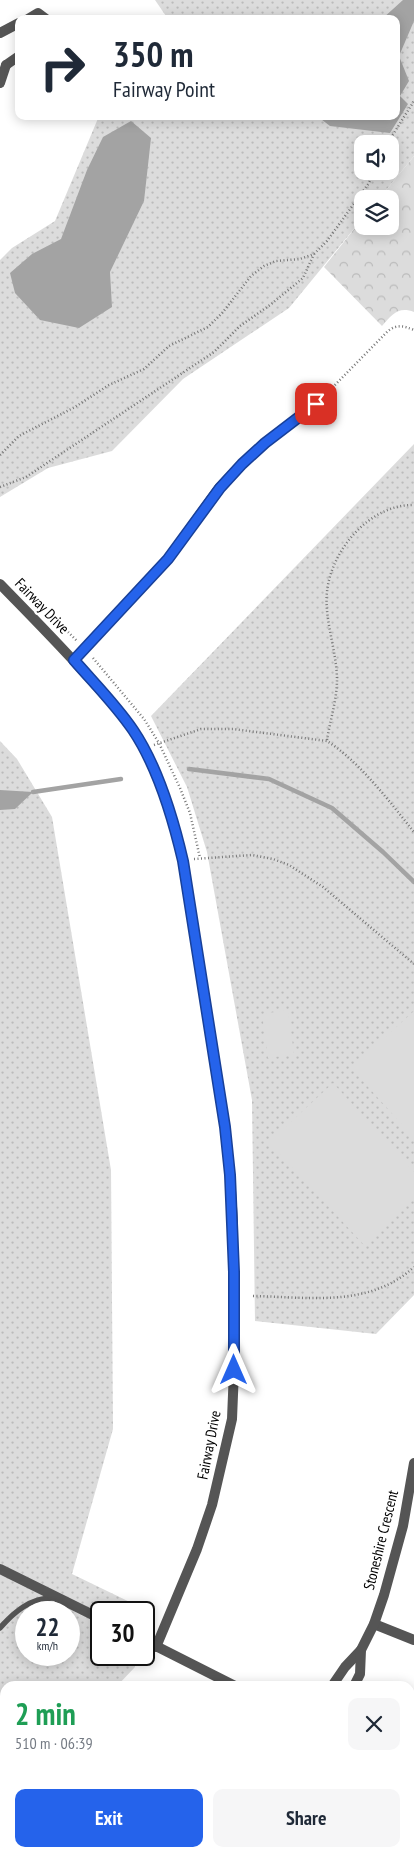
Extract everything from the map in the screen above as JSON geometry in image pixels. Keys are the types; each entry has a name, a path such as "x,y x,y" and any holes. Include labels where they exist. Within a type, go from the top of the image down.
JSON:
{"street":[{"path":"0,33 15,25"},
{"path":"0,83 3,61 15,57"},
{"path":"74,660 168,559 220,488 242,464 265,443 316,404"},
{"name":"Fairway Drive","path":"0,584 74,660 116,708 133,731 143,750 170,811 183,861 226,1136 233,1222 234,1370 232,1419 212,1505 197,1549 156,1646"},
{"name":"Stoneshire Crescent","path":"356,1681 360,1674 362,1650 384,1595 403,1526 414,1463"},
{"path":"0,1569 90,1614"},
{"path":"374,1624 414,1640"},
{"path":"156,1646 224,1681"},
{"name":"Stoneshire Crescent","path":"335,1681 345,1667 362,1650"}],"lane":[{"path":"0,1628 10,1615 26,1604 45,1598 57,1598"}],"path":[{"path":"393,135 414,101"},
{"path":"0,486 26,476 214,352 240,326 303,278 314,254 327,241 364,191 370,180"},
{"path":"0,455 19,436 75,407 109,385 144,369 169,346 208,327 223,312 251,276 264,266 276,261 300,259 314,254"},
{"path":"316,404 393,327 401,326 414,330"},
{"path":"326,741 337,681 327,594 330,577 338,558 348,542 378,513 390,508 414,505"},
{"path":"143,750 182,734 201,729 233,729 326,741 336,747 378,787 414,832"},
{"path":"183,861 200,858 252,855 273,859 289,865 323,887 414,964"},
{"path":"253,1296 358,1296 392,1283 414,1267"}],"green space":[{"path":"155,0 414,0 414,156 399,174 399,135 354,135 354,180 394,180 386,190 354,190 354,229 289,308 183,379 112,451 48,468 0,497 0,260 12,248 55,221 97,120 400,120 400,15 165,15"},
{"path":"414,156 414,312 408,310 399,311 392,315 382,326 324,267 354,229 354,235 399,235 399,190 386,190 394,180 399,180 399,174"},
{"path":"414,444 414,1295 376,1334 255,1321 252,1100 207,852 187,787 151,716"},
{"path":"0,741 17,759 52,817 111,1170 113,1429 72,1574 128,1601 90,1601 90,1666 135,1666 122,1681 0,1681"},
{"path":"288,1010 294,1054 268,1058 262,1014"},
{"path":"414,1011 414,1138 351,1068"},
{"path":"333,1083 414,1172 414,1199 364,1245 269,1142"}],"shaded area":[{"path":"403,0 414,0 414,21 400,54 400,15 386,15"},
{"path":"400,58 409,81 400,96"},
{"path":"400,96 408,104 400,117"},
{"path":"322,120 398,120 390,133 330,126"},
{"path":"131,121 151,138 144,201 110,272 112,307 79,328 40,320 15,293 10,273 32,254 61,239 87,170 103,137"},
{"path":"0,790 33,792 15,809 0,810"}],"waterway":[{"path":"189,769 269,779 332,808 383,852 414,882"},
{"path":"33,792 121,779"}],"route":[{"path":"234,1370 233,1222 230,1175 225,1127 183,861 170,811 133,731 116,708 74,660 168,559 220,488 242,464 265,443 316,404"}]}
